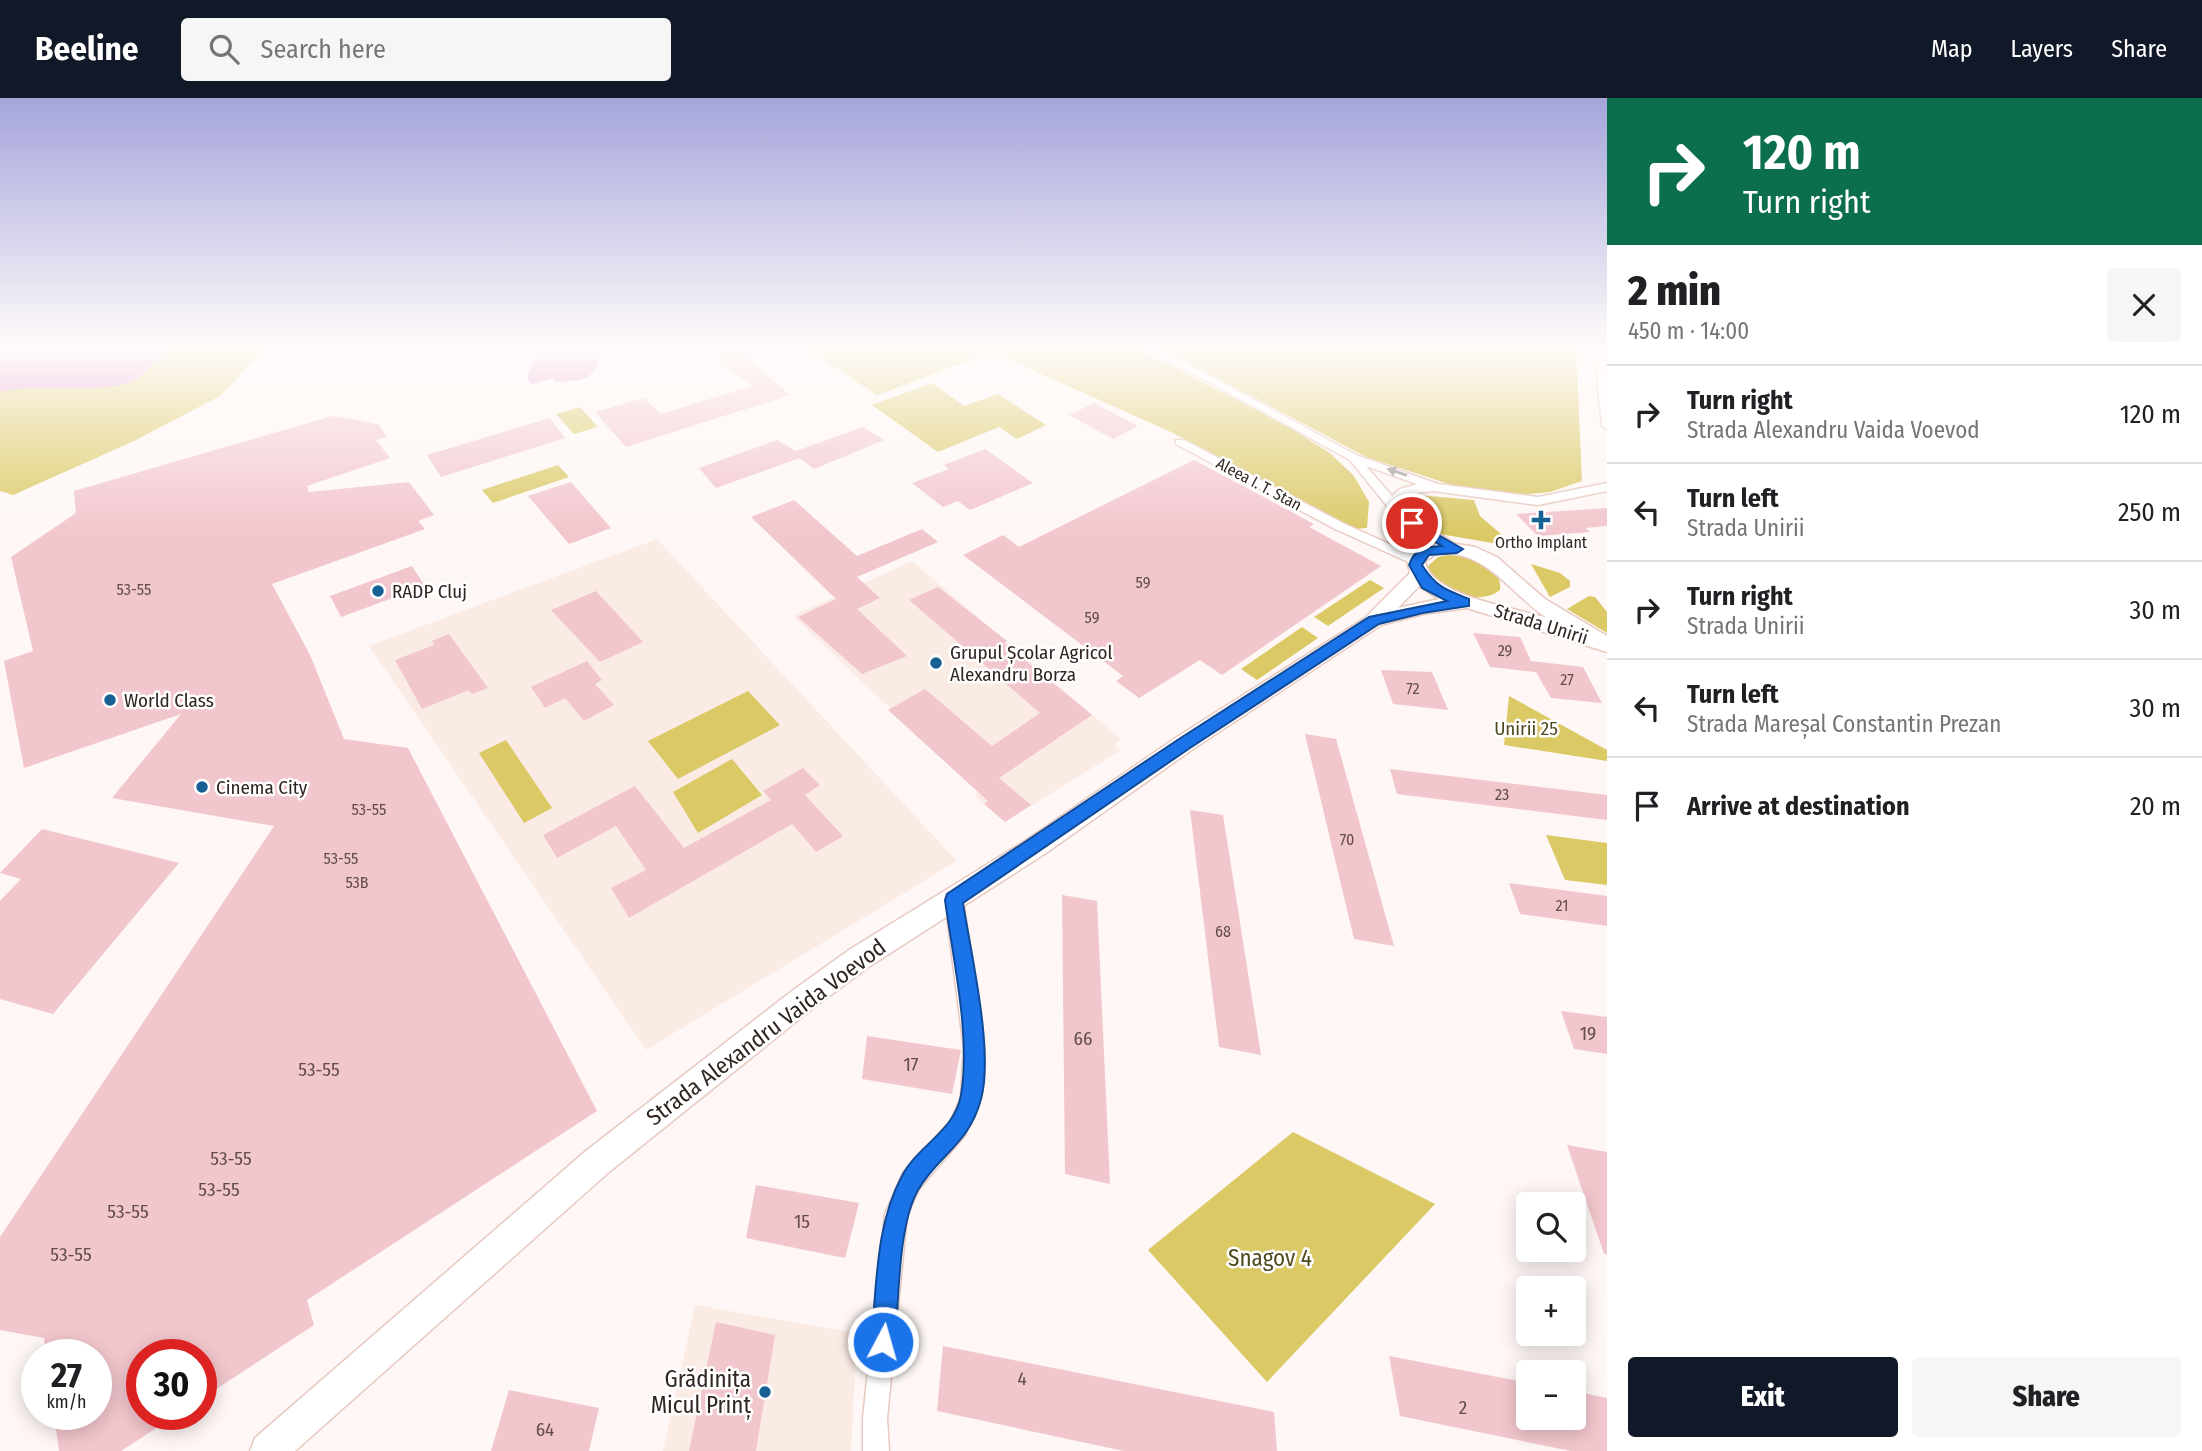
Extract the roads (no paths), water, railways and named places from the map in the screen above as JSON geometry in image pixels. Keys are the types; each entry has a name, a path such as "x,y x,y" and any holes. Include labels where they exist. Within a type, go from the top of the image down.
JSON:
{"main road":[{"name":"Strada Unirii","path":"1433,549 1457,549 1493,562 1551,612 1607,645 1439,593 1417,566 1433,549"},
{"name":"Strada Alexandru Vaida Voevod","path":"1374,621 1417,566"},
{"name":"Strada Unirii","path":"1470,603 1493,605 1507,601 1514,592 1513,582"},
{"name":"Strada Alexandru Vaida Voevod","path":"268,1451 598,1161 846,968 954,900 1185,743 1374,621 1423,608 1470,603"}],"street":[{"path":"1265,409 1354,458 1439,488 1538,501 1566,497 1605,485"},
{"name":"Aleea I. T. Stan","path":"1180,442 1417,566"},
{"path":"1354,458 1393,507 1421,530 1457,549"},
{"path":"1417,566 1397,538 1392,520 1393,507 1397,496 1405,491 1439,488"},
{"path":"876,1451 875,1418 896,1214 911,1181 958,1128 971,1098 975,1049 954,900"}],"place":[{"name":"Ortho Implant","path":"1541,520"},
{"name":"RADP Cluj","path":"378,591"},
{"name":"Grupul Școlar Agricol Alexandru Borza","path":"936,663"},
{"name":"World Class","path":"110,700"},
{"name":"Cinema City","path":"202,787"},
{"name":"Grădinița Micul Prinț","path":"765,1392"}],"park label":[{"name":"Unirii 25","path":"1526,728"},
{"name":"Snagov 4","path":"1270,1258"}]}
